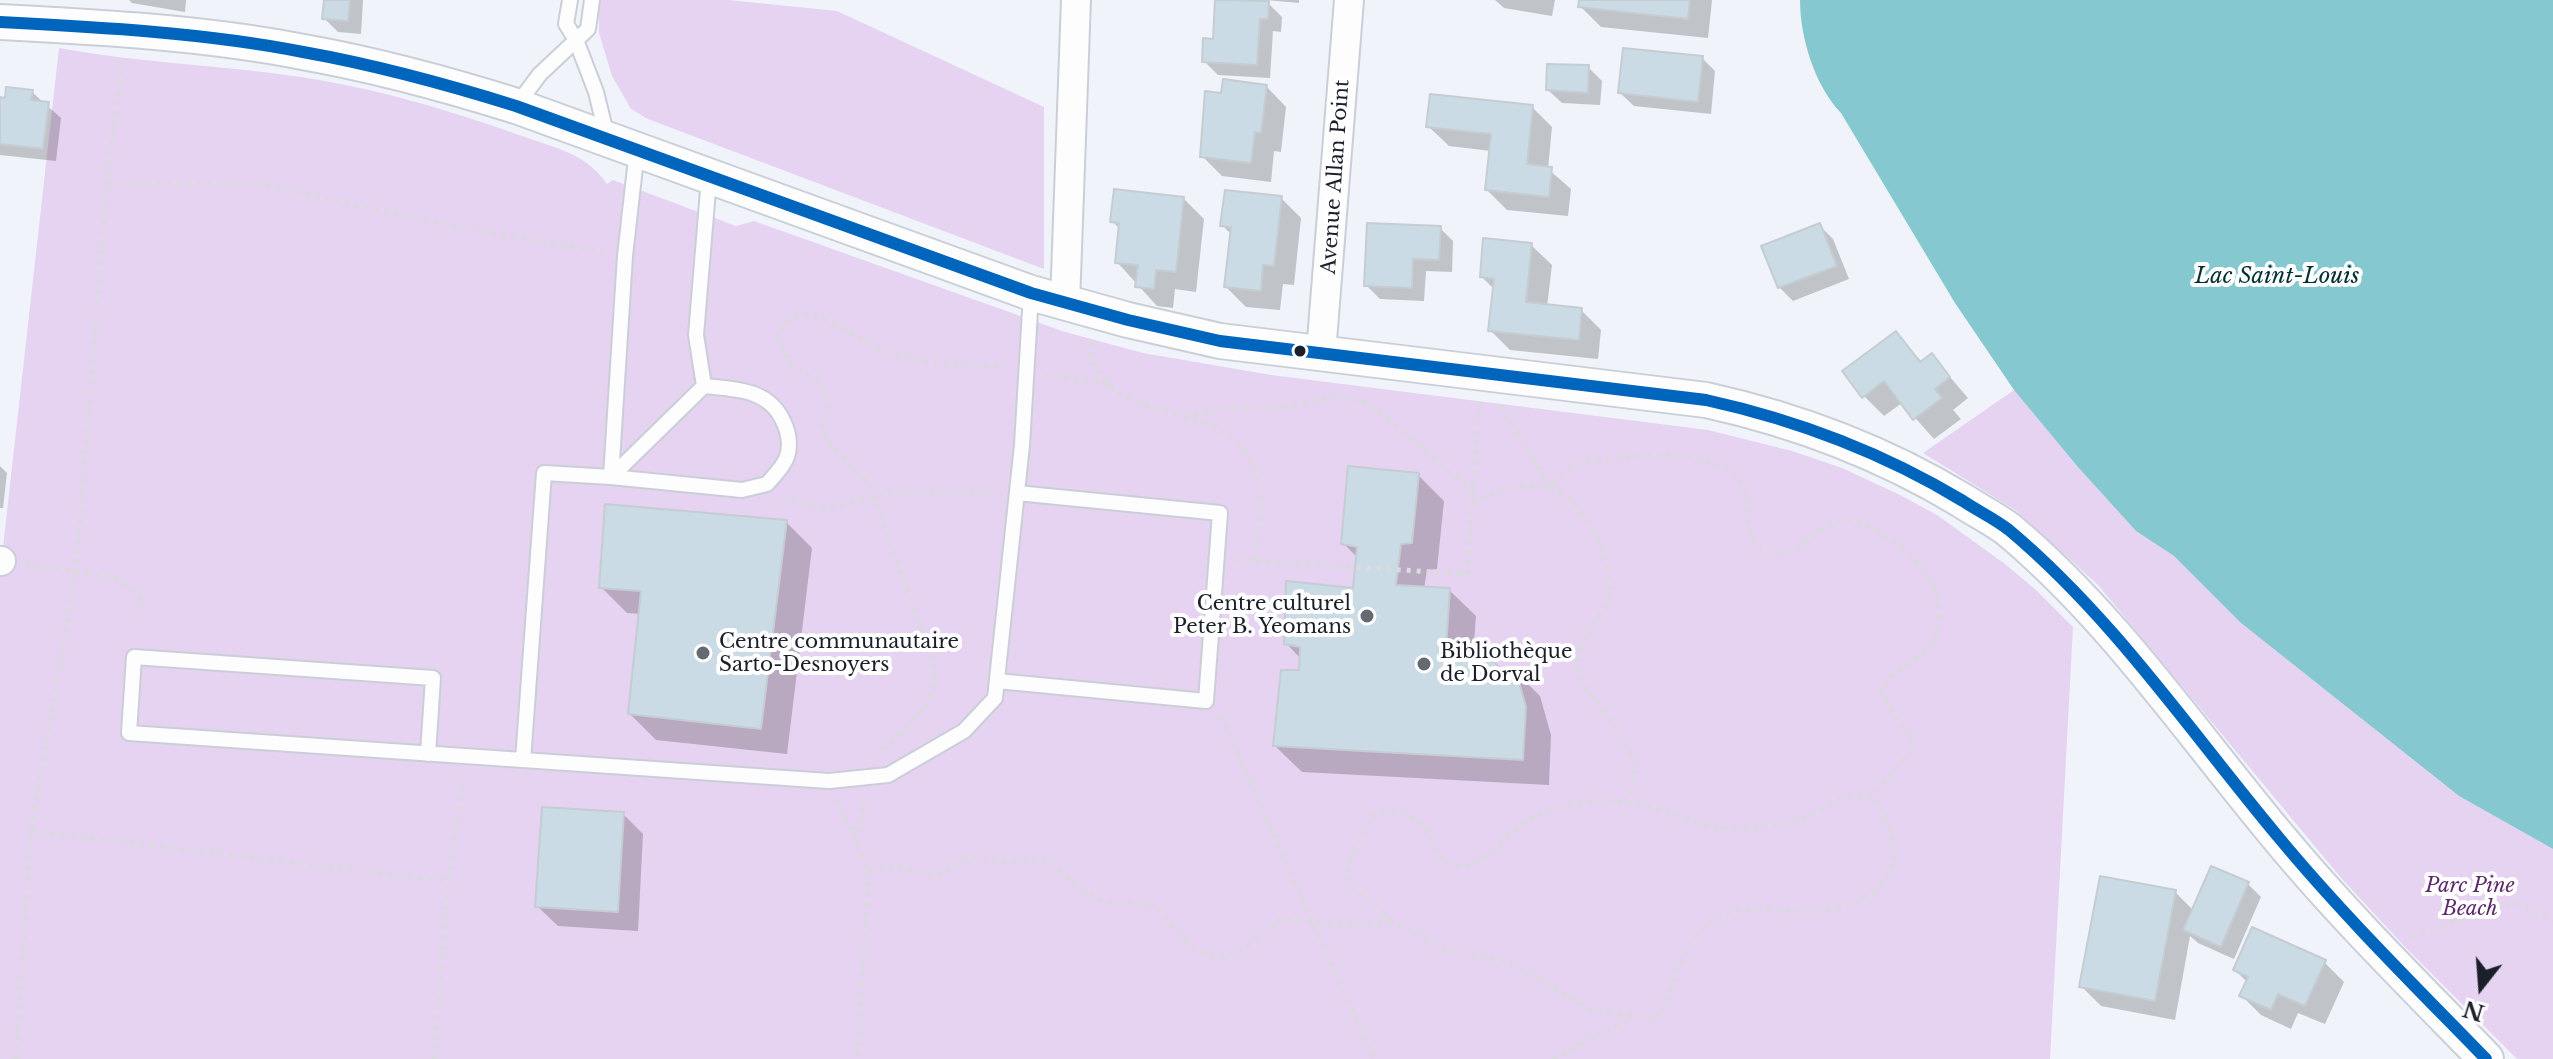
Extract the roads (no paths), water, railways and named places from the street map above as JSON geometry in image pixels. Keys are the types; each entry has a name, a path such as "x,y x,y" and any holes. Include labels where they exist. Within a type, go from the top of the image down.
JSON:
{"street":[{"path":"1065,303 1076,0"},
{"name":"Avenue Allan Point","path":"1321,353 1349,0"},
{"path":"14,15 300,51 443,83 516,106 1031,293 1220,341 1706,400 1764,413 1865,449 1926,479 2006,528 2058,575 2109,629 2282,841 2379,949 2486,1059"}],"lane":[{"path":"570,0 566,24 622,144 625,256 611,477"},
{"path":"516,106 540,74 588,29 592,0"},
{"path":"704,386 696,335 709,178"},
{"path":"428,754 433,678 134,657 129,733 467,757 829,781 888,775 964,731 995,698 1017,493 1031,293"},
{"path":"611,477 704,386"},
{"path":"523,760 544,473 742,490 767,484 787,458 789,434 779,411 763,396 744,390 704,386"},
{"path":"997,681 1206,701 1220,513 1017,493"}],"water":[{"name":"Lac Saint-Louis","path":"1800,0 2553,0 2553,849 2459,796 2241,623 2174,556 2136,531 2077,466 2014,390 1955,303 1824,89 1806,45"}],"place":[{"name":"Centre culturel Peter B. Yeomans","path":"1367,616"},
{"name":"Centre communautaire Sarto-Desnoyers","path":"703,653"},
{"name":"Bibliothèque de Dorval","path":"1424,664"}],"park label":[{"name":"Parc Pine Beach","path":"2470,898"}]}
